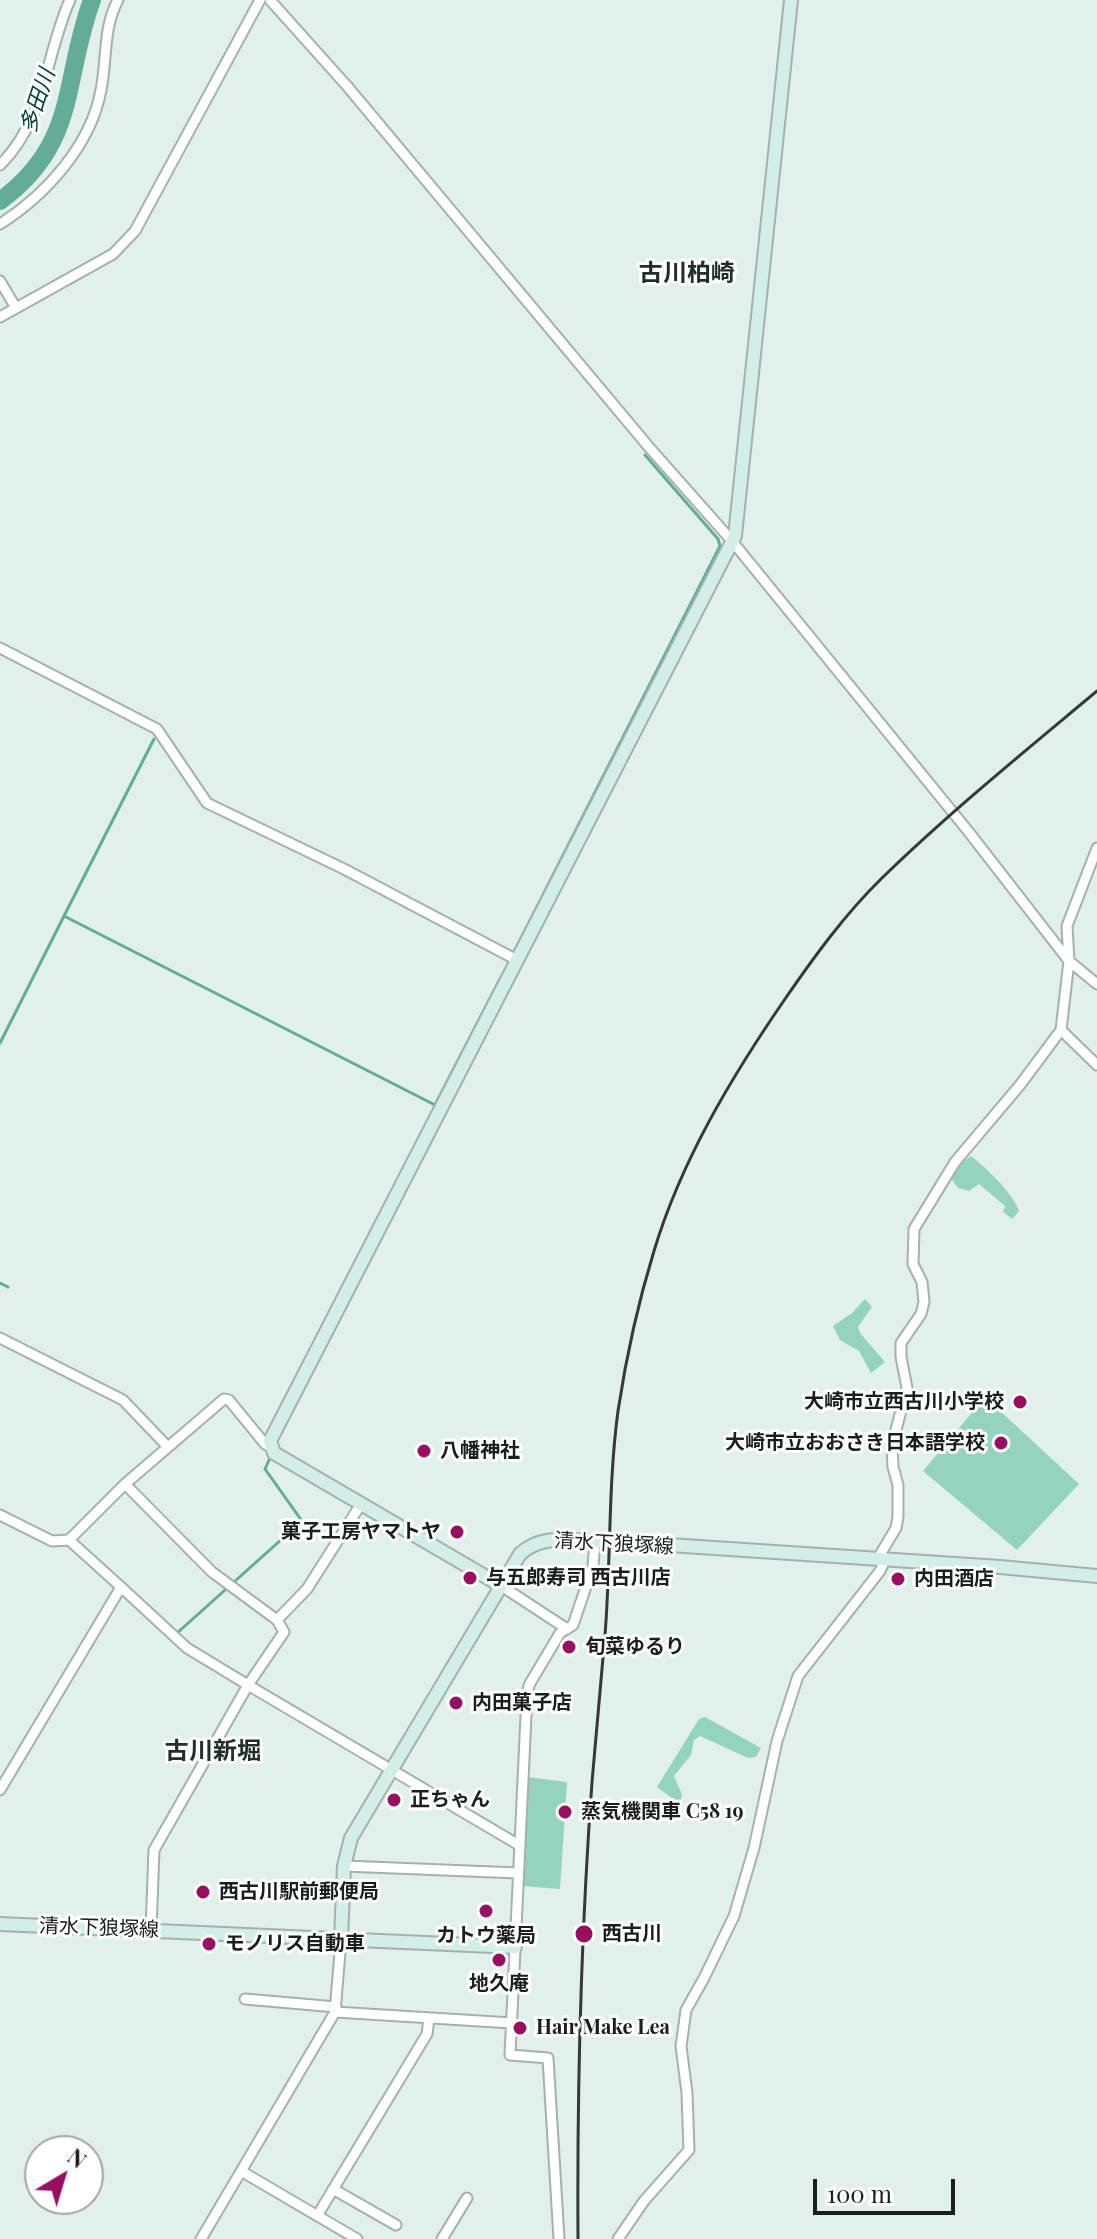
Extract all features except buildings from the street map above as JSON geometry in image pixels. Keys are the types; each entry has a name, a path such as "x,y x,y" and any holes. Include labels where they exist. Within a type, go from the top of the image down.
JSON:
{"street":[{"path":"0,165 19,142 36,111 70,0"},
{"path":"0,224 28,205 57,177 89,125 101,91 111,19 118,0"},
{"path":"0,317 113,254 135,231 260,0"},
{"path":"270,0 347,86 648,446 732,541 968,831 1069,961 1097,984"},
{"path":"567,1629 500,1585 274,1453 270,1441 732,541 737,520 791,0"},
{"path":"0,281 16,308"},
{"path":"0,648 157,729 207,803 344,869 517,960"},
{"path":"618,2239 644,2201 689,2150 681,2046 686,2010 734,1916 754,1848 777,1741 793,1687 798,1676 885,1560 881,1553 896,1528 898,1485 892,1445 907,1388 901,1343 921,1314 924,1302 922,1282 913,1264 914,1229 955,1162 1020,1085 1061,1030 1069,961 1067,926 1097,848"},
{"path":"1061,1030 1097,1065"},
{"path":"0,1338 123,1400 167,1446"},
{"path":"0,1515 52,1541 69,1540 125,1484 224,1399 229,1400 265,1444 272,1447"},
{"path":"125,1484 212,1572 277,1620 284,1632 248,1685 154,1850 151,1930"},
{"path":"277,1620 307,1589 361,1504"},
{"name":"清水下狼塚線","path":"341,1940 344,1866 351,1838 500,1585 520,1554 532,1544 551,1539 1097,1576"},
{"path":"69,1540 187,1648 519,1845"},
{"path":"559,2239 548,2058 510,2055 519,1845 529,1685 560,1633 573,1625 593,1566 595,1542"},
{"path":"0,1790 121,1587"},
{"path":"344,1866 518,1873"},
{"name":"清水下狼塚線","path":"0,1924 515,1947"},
{"path":"201,2239 336,2010 341,1940"},
{"path":"245,1999 336,2010 512,2023"},
{"path":"317,2216 427,2034 429,2018"},
{"path":"241,2171 357,2239"},
{"path":"333,2189 396,2225"},
{"path":"442,2239 467,2198"}],"green space":[{"path":"971,1156 1016,1204 1019,1211 1012,1219 1003,1212 1005,1206 979,1184 969,1191 958,1188 952,1180 958,1166"},
{"path":"865,1299 872,1307 858,1327 885,1362 871,1373 859,1351 840,1340 833,1326"},
{"path":"985,1397 1079,1484 1017,1550 923,1471"},
{"path":"705,1717 761,1748 756,1757 748,1758 700,1736 694,1740 691,1755 674,1776 682,1795 677,1802 657,1787 699,1719"},
{"path":"527,1777 567,1782 560,1889 522,1886"}],"waterway":[{"name":"多田川","path":"0,201 25,179 43,157 56,133 92,0"},
{"path":"514,952 720,546 718,539 645,455"},
{"path":"64,916 154,739"},
{"path":"0,1043 64,916 435,1105 499,981"},
{"path":"0,1283 8,1287"},
{"path":"176,1634 302,1521 265,1469 270,1458"}],"railway":[{"path":"578,2239 579,2067 585,1896 607,1607 615,1439 633,1331 665,1217 693,1152 727,1089 785,999 843,921 868,892 934,830 1097,691"}],"place":[{"name":"大崎市立西古川小学校","path":"1020,1402"},
{"name":"大崎市立おおさき日本語学校","path":"1001,1443"},
{"name":"八幡神社","path":"424,1451"},
{"name":"菓子工房ヤマトヤ","path":"457,1532"},
{"name":"与五郎寿司 西古川店","path":"470,1578"},
{"name":"内田酒店","path":"898,1579"},
{"name":"旬菜ゆるり","path":"569,1647"},
{"name":"内田菓子店","path":"456,1703"},
{"name":"正ちゃん","path":"394,1800"},
{"name":"蒸気機関車 C58 19","path":"565,1812"},
{"name":"西古川駅前郵便局","path":"203,1892"},
{"name":"カトウ薬局","path":"486,1911"},
{"name":"西古川","path":"584,1934"},
{"name":"モノリス自動車","path":"209,1944"},
{"name":"地久庵","path":"499,1960"},
{"name":"Hair Make Lea","path":"520,2028"}],"district":[{"name":"古川柏崎","path":"687,274"},
{"name":"古川新堀","path":"213,1752"}]}
